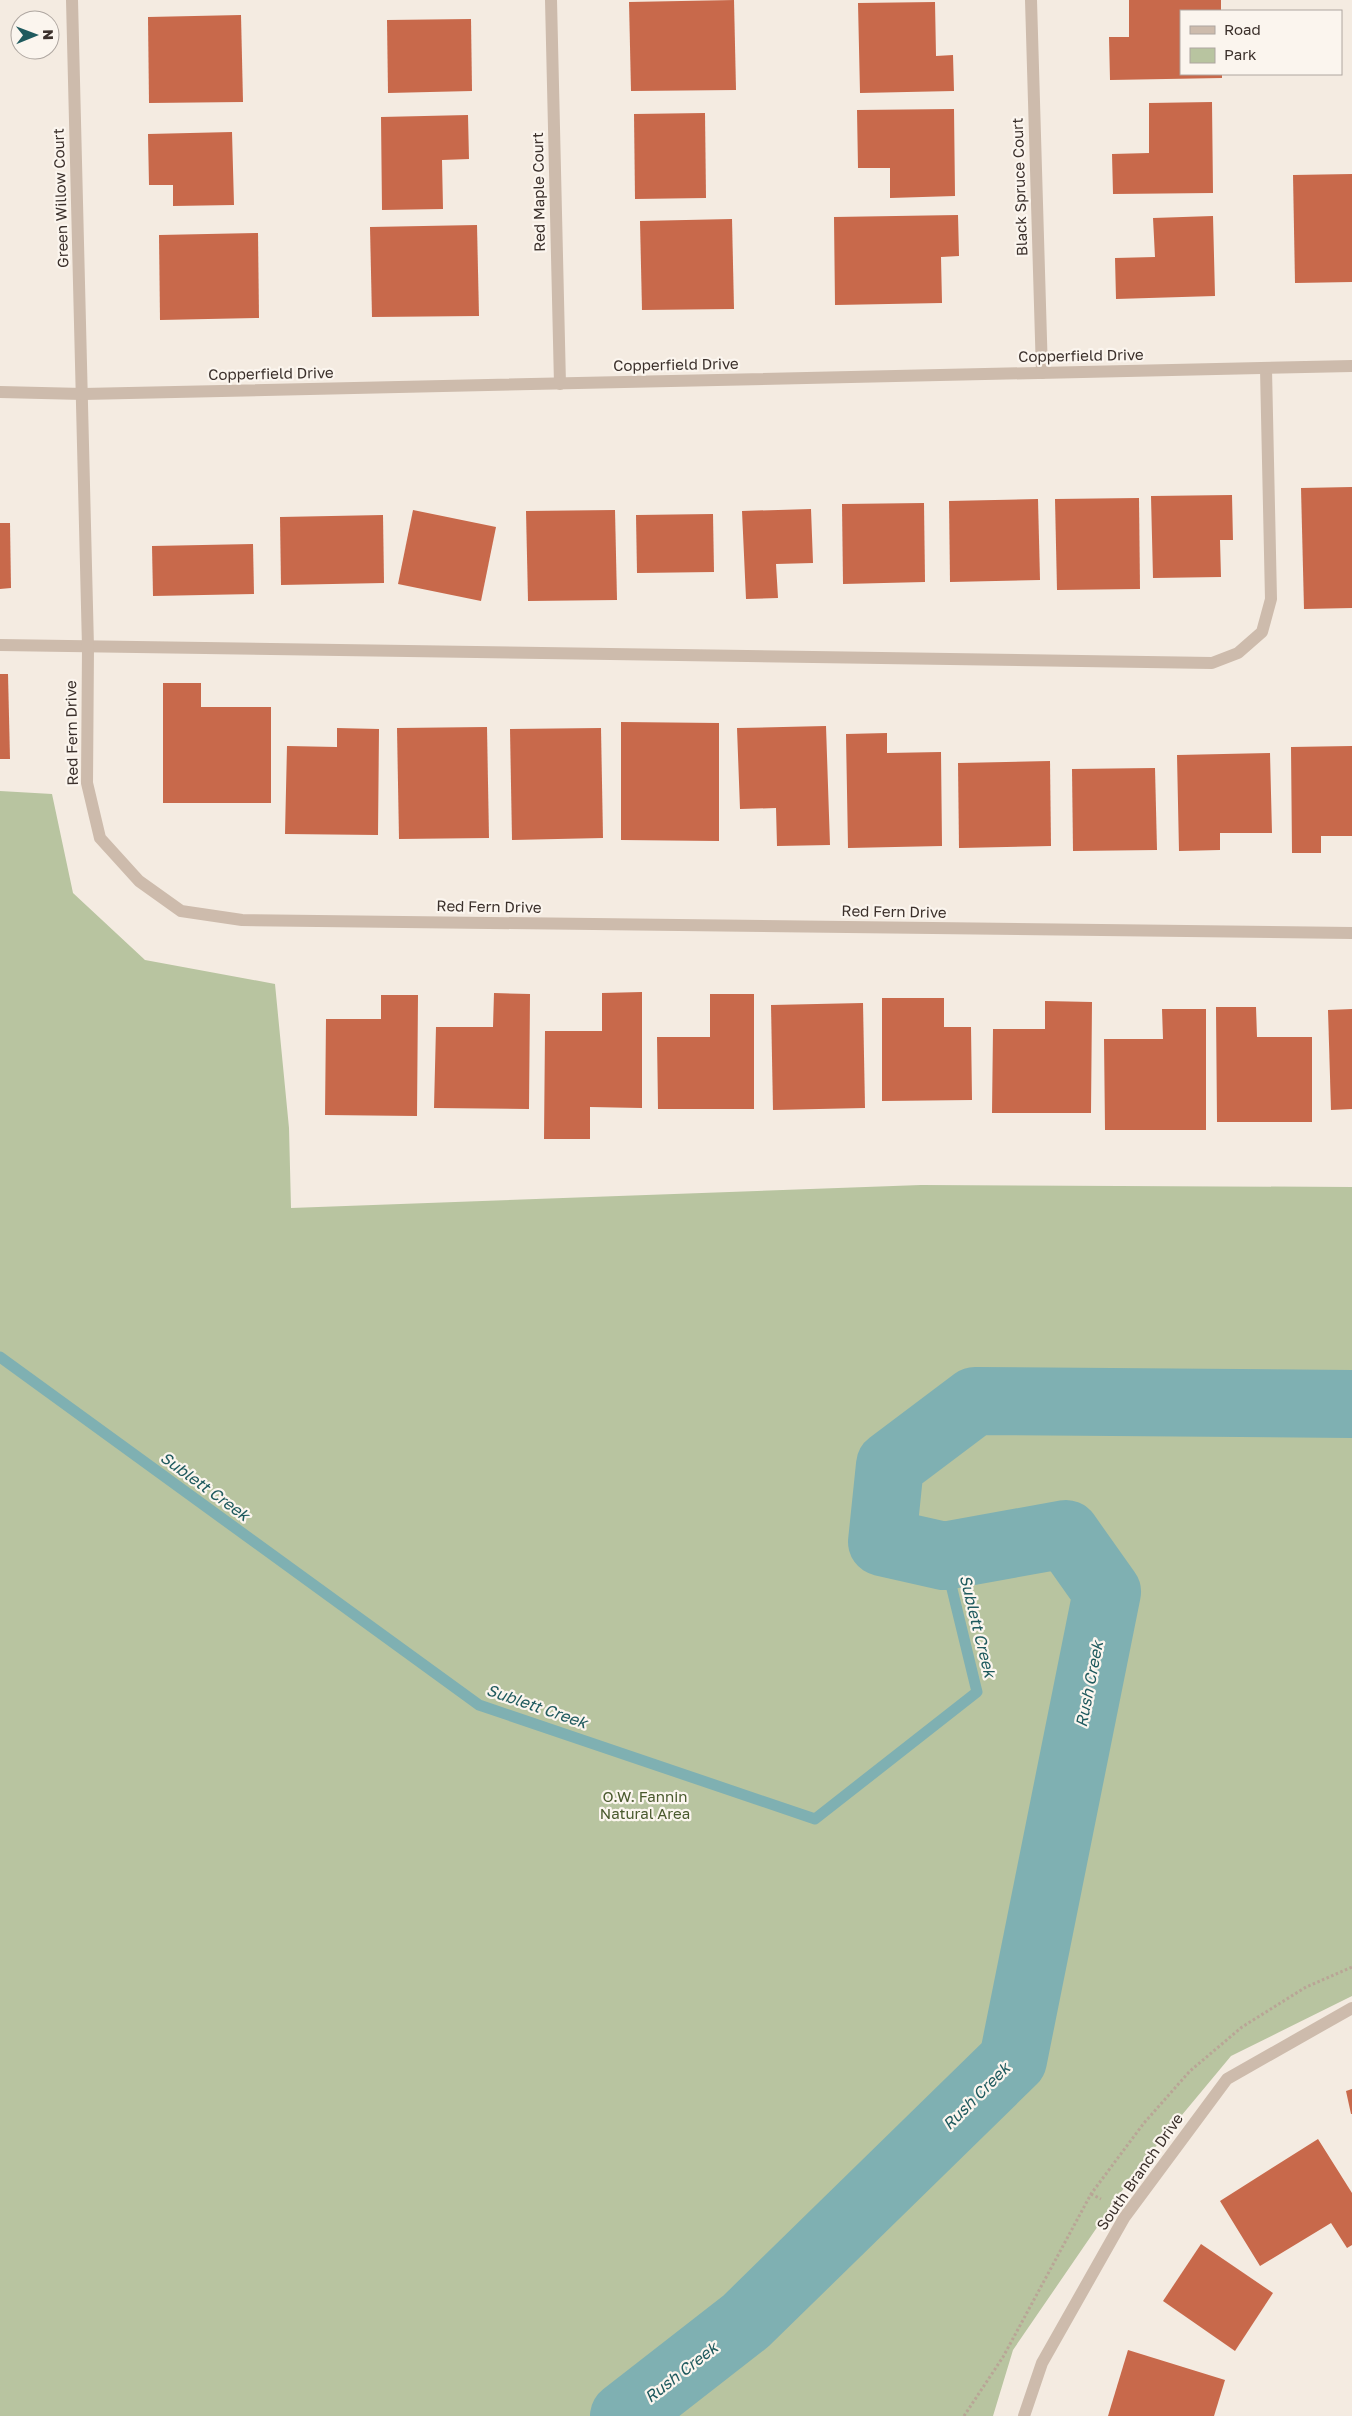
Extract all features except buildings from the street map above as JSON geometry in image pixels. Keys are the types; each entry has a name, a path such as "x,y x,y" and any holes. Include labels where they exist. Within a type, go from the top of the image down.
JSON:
{"street":[{"name":"Green Willow Court","path":"72,0 83,394"},
{"name":"Red Maple Court","path":"551,0 560,384"},
{"name":"Black Spruce Court","path":"1032,0 1042,373"},
{"name":"Copperfield Drive","path":"0,392 83,394 1352,366"},
{"path":"0,645 1212,663 1238,653 1262,632 1271,599 1266,369"},
{"name":"Red Fern Drive","path":"83,394 88,647 87,783 100,838 139,881 181,912 242,920 1352,934"},
{"name":"South Branch Drive","path":"1024,2416 1042,2363 1124,2218 1227,2079 1352,2008"}],"path":[{"path":"1091,2194 1101,2199"}],"green space":[{"name":"O.W. Fannin Natural Area","path":"0,791 52,794 73,893 145,960 275,984 289,1128 291,1208 921,1185 1352,1187 1352,1996 1231,2056 1137,2169 1013,2350 993,2416 0,2416"}],"waterway":[{"name":"Sublett Creek","path":"0,1357 479,1705 815,1819 977,1692 944,1556"},
{"name":"Rush Creek","path":"624,2416 746,2321 1013,2060 1107,1592 1066,1534 944,1556 882,1542 890,1465 975,1401 1352,1404"}]}
